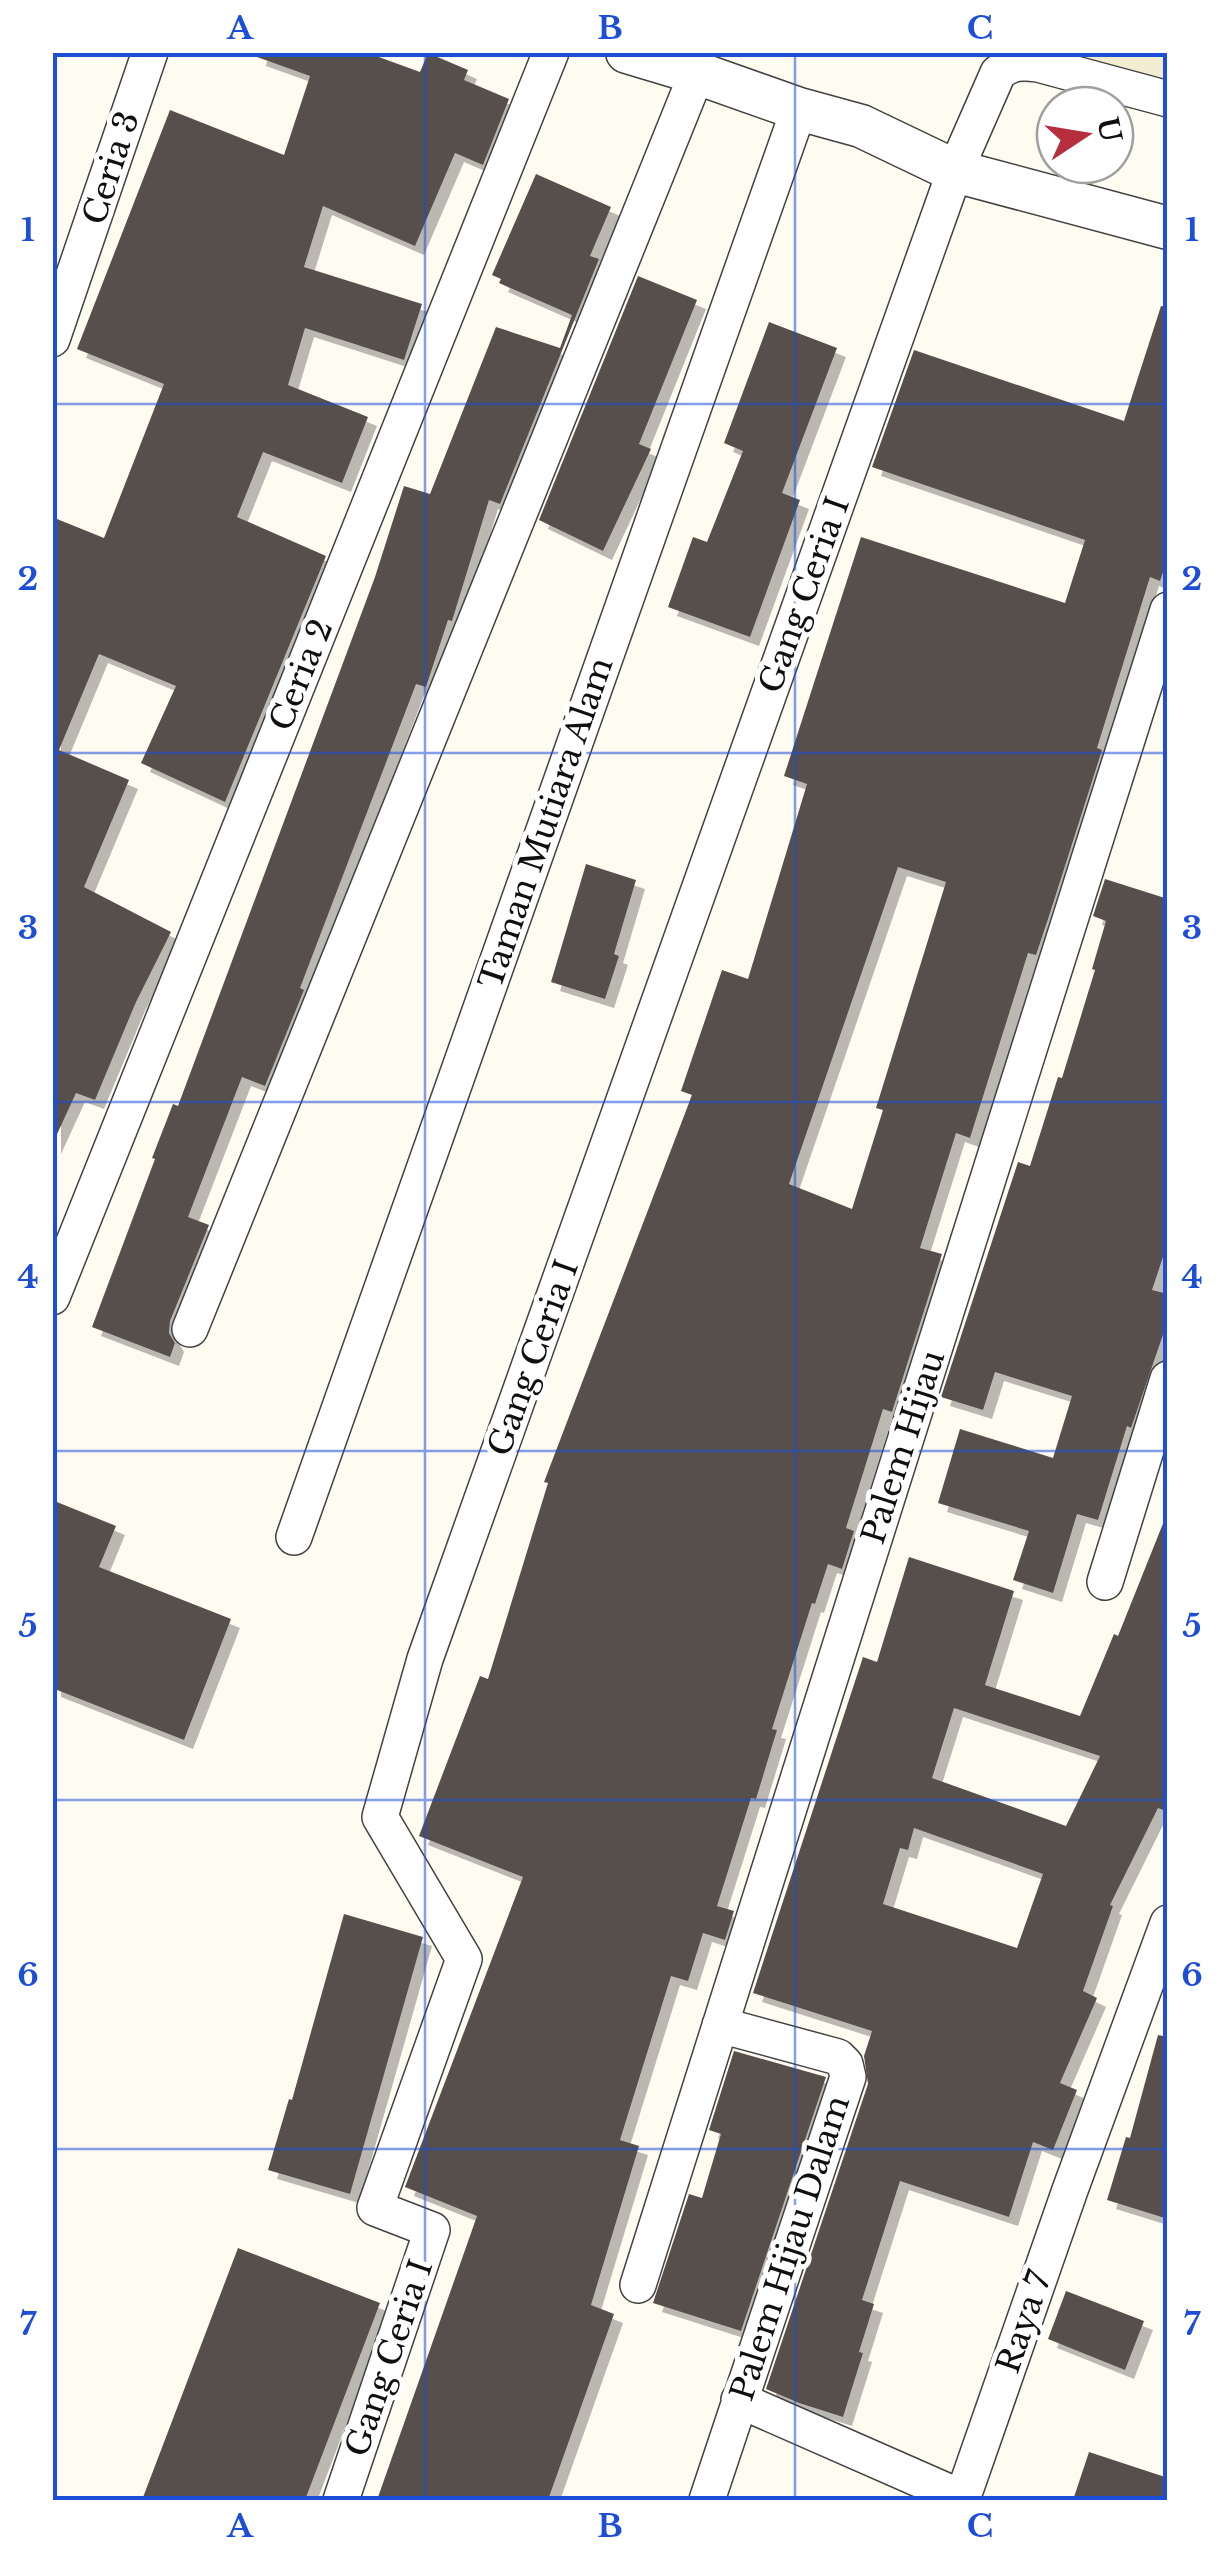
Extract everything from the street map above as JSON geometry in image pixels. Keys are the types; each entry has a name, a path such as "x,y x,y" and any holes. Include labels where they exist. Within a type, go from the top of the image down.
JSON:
{"street":[{"name":"Ceria 3","path":"52,339 150,52"},
{"name":"Ceria 2","path":"52,1298 552,52"},
{"path":"627,52 862,126 955,171 1168,228"},
{"path":"955,171 998,74 1008,65 1038,64 1168,99"},
{"path":"190,1329 697,73"},
{"name":"Taman Mutiara Alam","path":"294,1537 799,109"},
{"name":"Gang Ceria I","path":"341,2500 432,2230 375,2208 464,1959 380,1817 426,1659 955,171"},
{"name":"Palem Hijau","path":"638,2285 1168,610"},
{"path":"1106,1582 1168,1379"},
{"name":"Raya 7","path":"740,2400 967,2497 966,2488 1070,2190 1168,1923"},
{"name":"Palem Hijau Dalam","path":"708,2500 848,2077 846,2064 838,2057 720,2025"}],"shaded area":[{"path":"962,53 1167,53 1167,102 1135,94 1135,85 1096,85"}],"building":[{"path":"258,52 365,52 420,72 428,53 468,70 464,80 509,99 483,165 455,153 415,246 323,206 304,267 422,304 404,360 305,328 288,385 368,417 342,483 263,452 237,517 326,556 225,802 141,763 176,686 99,654 59,750 129,780 84,887 171,932 136,1002 95,1100 76,1093 52,1145 52,517 104,538 164,384 77,349 170,110 284,155 310,76 257,57"},
{"path":"536,174 611,207 590,256 599,259 500,504 489,500 452,621 448,620 426,687 416,684 265,1086 242,1077 188,1217 209,1225 170,1321 169,1333 175,1343 170,1357 92,1327 155,1159 152,1158 173,1104 178,1106 375,577 404,486 430,494 496,327 560,348 572,315 499,283 501,279 492,275"},
{"path":"638,276 697,300 639,444 651,449 603,551 539,520"},
{"path":"1161,306 1168,307 1168,558 1160,581 1150,577 1097,748 1102,750 1050,913 1036,955 1028,953 970,1138 956,1133 920,1248 942,1254 892,1412 883,1409 846,1528 854,1531 842,1569 828,1564 772,1729 777,1730 756,1799 751,1798 717,1906 734,1911 725,1940 703,1933 688,1981 671,1976 620,2140 639,2146 591,2305 614,2314 548,2500 377,2500 477,2216 405,2187 523,1877 419,1836 480,1676 488,1679 548,1483 544,1482 692,1095 681,1091 722,970 748,979 807,784 784,776 861,537 1065,603 1085,540 872,467 914,350 1124,421","holes":["898,867 946,882 876,1108 883,1110 852,1209 789,1184"]},
{"path":"769,322 837,348 782,493 800,500 750,637 668,607 693,537 707,542 743,451 724,443"},
{"path":"586,864 636,880 605,999 551,982"},
{"path":"1105,879 1168,899 1168,1242 1152,1290 1168,1294 1168,1320 1131,1428 1127,1426 1098,1520 1077,1514 1053,1593 1013,1580 1029,1531 938,1503 960,1429 1053,1458 1072,1396 995,1372 983,1410 941,1397 1018,1162 1030,1166 1058,1077 1062,1078 1106,921 1093,916"},
{"path":"52,1500 116,1526 99,1567 231,1619 184,1740 52,1688"},
{"path":"1166,1516 1168,1812 1158,1808 1110,1905 1113,1906 1083,1991 1097,1998 1060,2083 1077,2090 1053,2150 1033,2142 1009,2217 900,2181 862,2300 874,2304 843,2417 766,2389 868,2084 864,2056 872,2031 753,1993 863,1657 877,1662 909,1557 1014,1591 985,1685 1080,1716 1114,1634 1118,1636","holes":["954,1708 1100,1756 1066,1826 932,1778","914,1828 1043,1874 1017,1948 883,1904 900,1848 908,1850"]},
{"path":"344,1914 423,1937 350,2194 268,2170 289,2099 292,2100"},
{"path":"1158,2035 1168,2037 1168,2219 1107,2200 1126,2137 1130,2138"},
{"path":"734,2051 826,2077 741,2331 653,2303 689,2194 702,2198 721,2134 709,2130"},
{"path":"238,2248 380,2303 305,2500 142,2500"},
{"path":"1066,2291 1144,2321 1125,2370 1048,2339"},
{"path":"1089,2452 1168,2478 1168,2500 1073,2500"}]}
